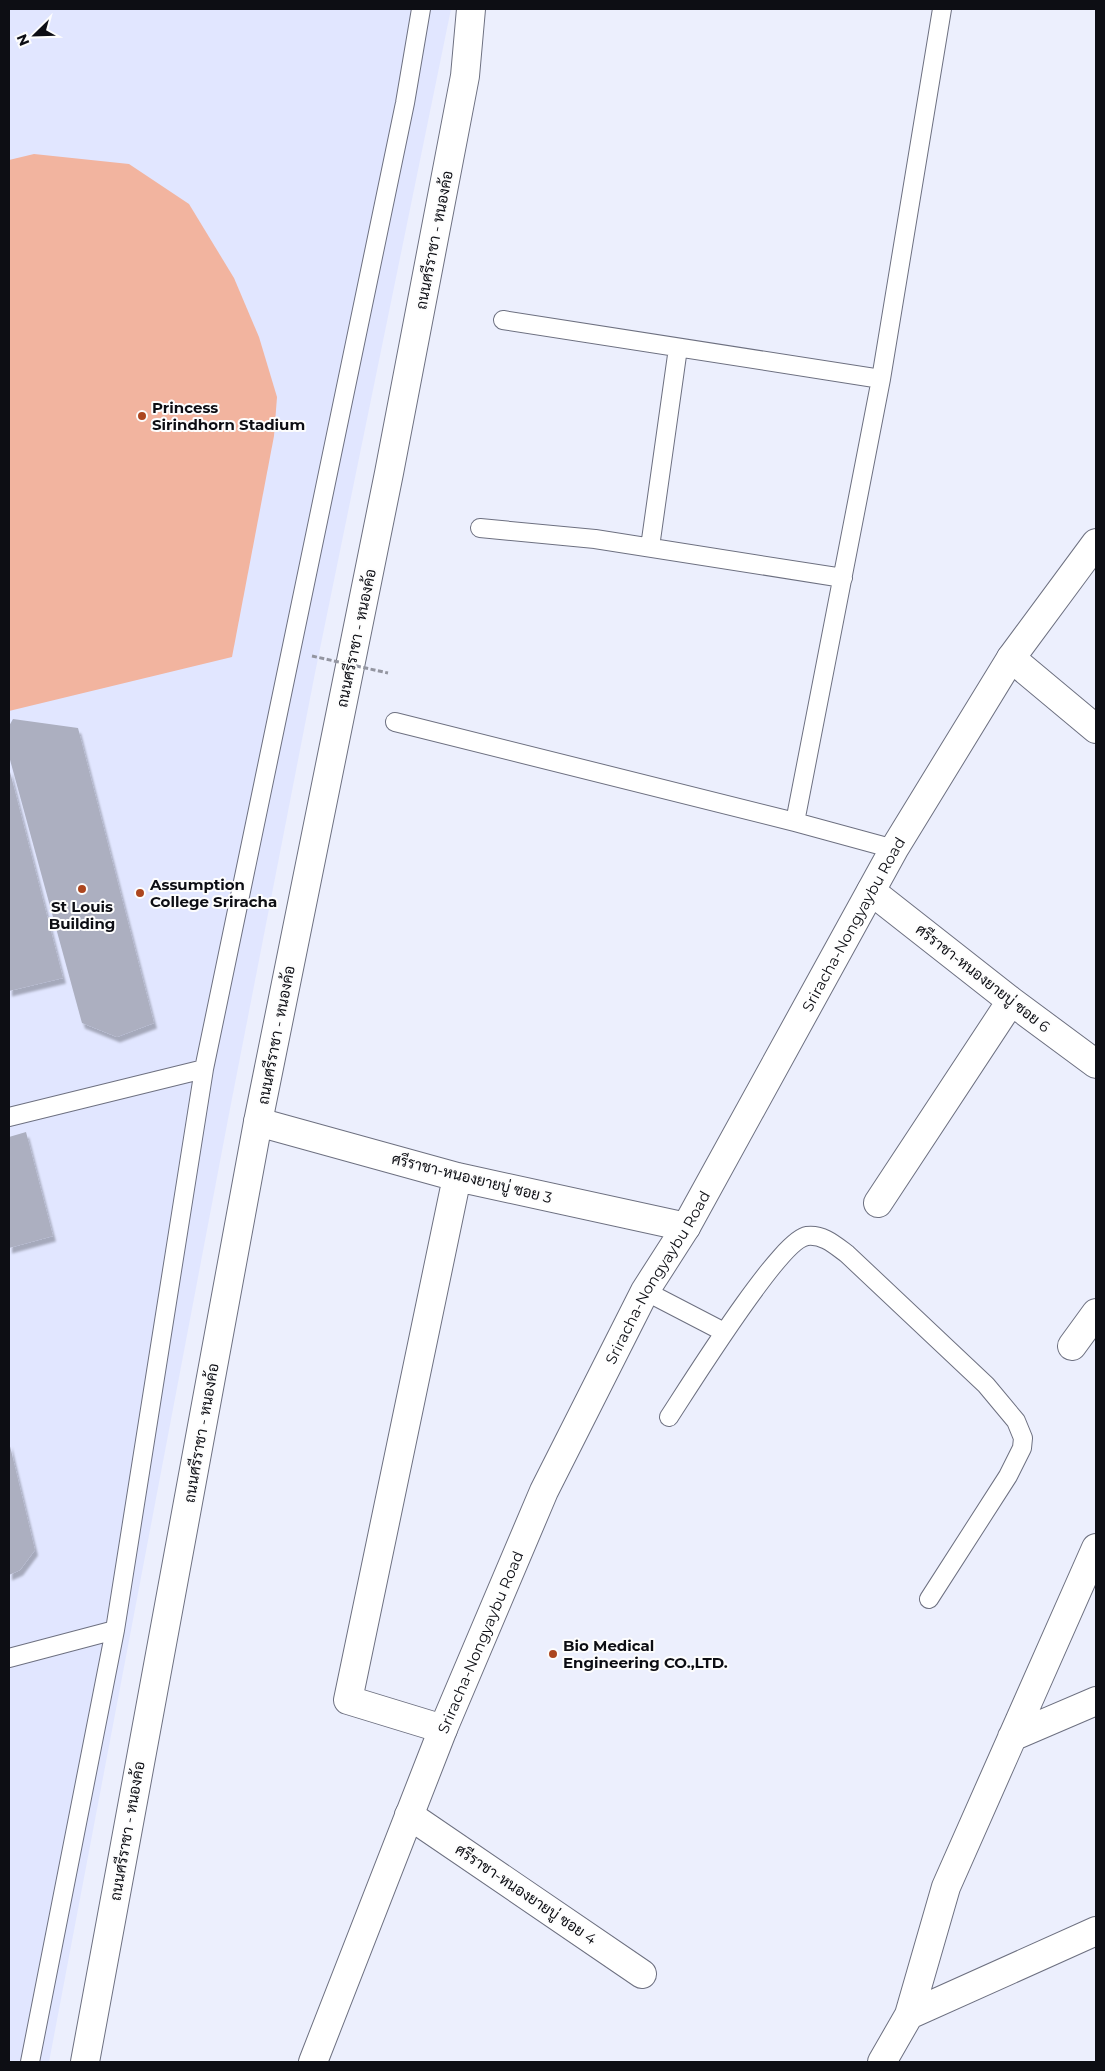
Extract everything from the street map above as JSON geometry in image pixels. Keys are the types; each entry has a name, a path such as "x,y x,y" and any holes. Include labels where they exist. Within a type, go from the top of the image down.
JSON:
{"main road":[{"name":"ถนนศรีราชา - หนองค้อ","path":"85,2062 258,1122 387,483 460,105 465,76 471,9"},
{"name":"Sriracha-Nongyaybu Road","path":"313,2062 443,1729 544,1491 645,1291 686,1227 894,849 1011,658 1096,543"},
{"path":"1011,658 1096,729"},
{"name":"ศรีราชา-หนองยายบู่ ซอย 6","path":"871,891 1011,1001 1096,1064"},
{"path":"878,1203 1011,1001"},
{"name":"ศรีราชา-หนองยายบู่ ซอย 3","path":"258,1122 457,1176 686,1227"},
{"path":"443,1729 348,1700 457,1176"},
{"path":"1072,1346 1096,1313"},
{"path":"882,2062 909,2015 946,1887 1096,1548"},
{"path":"1012,1737 1096,1701"},
{"name":"ศรีราชา-หนองยายบู่ ซอย 4","path":"409,1815 642,1974"},
{"path":"909,2015 1096,1931"}],"lane":[{"path":"30,2062 115,1630 204,1069 405,103 421,9"},
{"path":"795,822 881,379 942,9"},
{"path":"503,320 881,379"},
{"path":"650,547 678,348"},
{"path":"480,528 595,538 843,578"},
{"path":"395,722 795,822 894,849"},
{"path":"9,1116 204,1069"},
{"path":"670,1416 724,1332 769,1271 796,1241 806,1236 822,1236 848,1254 986,1385 1016,1421 1022,1438 1022,1448 1008,1476 929,1599"},
{"path":"645,1291 724,1332"},
{"path":"9,1658 115,1630"}],"path":[{"path":"312,656 388,673"}],"shaded area":[{"name":"Assumption College Sriracha","path":"9,9 451,9 315,673 229,1114 49,2062 9,2062"},
{"name":"Princess Sirindhorn Stadium","path":"34,154 129,164 189,204 234,278 259,337 277,397 274,436 232,657 9,711 9,160"}],"building":[{"name":"St Louis Building","path":"13,719 78,728 154,1023 117,1037 82,1023 9,756 9,726"},
{"path":"9,768 63,978 9,991"},
{"path":"26,1132 53,1236 9,1248 9,1137"},
{"path":"9,1442 35,1550 20,1570 9,1575"}],"place":[{"name":"Princess Sirindhorn Stadium","path":"142,416"},
{"name":"St Louis Building","path":"82,889"},
{"name":"Assumption College Sriracha","path":"140,893"},
{"name":"Bio Medical Engineering CO.,LTD.","path":"553,1654"}]}
